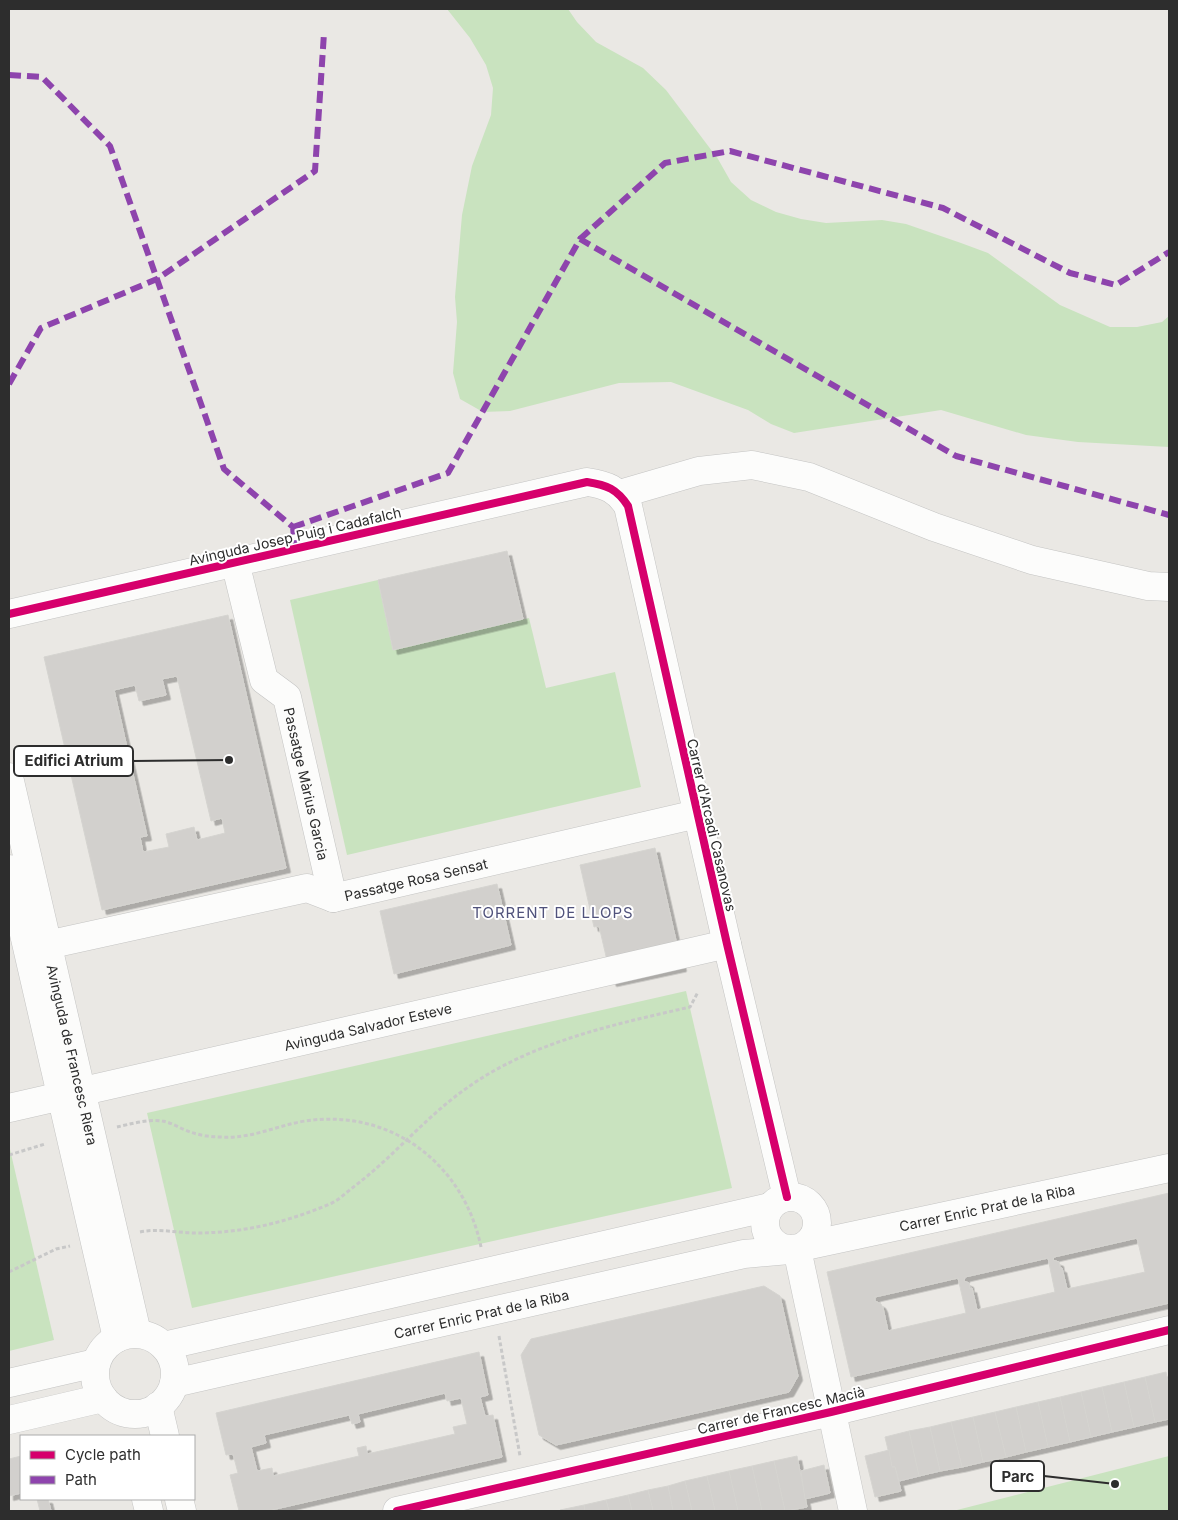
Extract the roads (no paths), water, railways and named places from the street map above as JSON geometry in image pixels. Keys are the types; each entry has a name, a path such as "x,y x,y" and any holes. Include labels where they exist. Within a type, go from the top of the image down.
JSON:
{"street":[{"path":"620,494 699,471 752,465 809,477 934,527 1032,560 1148,586 1169,587"},
{"name":"Avinguda Josep Puig i Cadafalch","path":"9,614 587,482 606,484 620,494"},
{"name":"Carrer d'Arcadi Casanovas","path":"620,494 628,506 727,944 778,1202"},
{"name":"Passatge Màrius Garcia","path":"235,562 264,680 287,697 333,898"},
{"name":"Avinguda de Francesc Riera","path":"9,777 48,945 71,1094 127,1336"},
{"name":"Passatge Rosa Sensat","path":"48,945 307,888 333,898 697,814"},
{"name":"Avinguda de Francesc Riera","path":"9,869 20,970 71,1094"},
{"name":"Avinguda Salvador Esteve","path":"9,1108 727,944"},
{"name":"Carrer Enric Prat de la Riba","path":"174,1383 744,1254 797,1248 1169,1168"},
{"path":"164,1346 486,1272 798,1197 805,1201 814,1211 818,1225 816,1233 797,1248 781,1248 768,1237 764,1221 778,1202"},
{"path":"797,1248 853,1511"},
{"name":"Carrer de Francesc Macià","path":"397,1511 831,1412 1169,1330"},
{"path":"9,1420 119,1416 142,1413 158,1406 170,1394 174,1383 172,1360 164,1346 148,1336 127,1336 102,1349 96,1363 96,1385 119,1416"},
{"path":"9,1382 96,1363"},
{"path":"158,1406 165,1435"}],"place":[{"name":"Edifici Atrium","path":"229,760"},
{"name":"Parc","path":"1115,1484"}],"district":[{"name":"TORRENT DE LLOPS","path":"553,912"}]}
